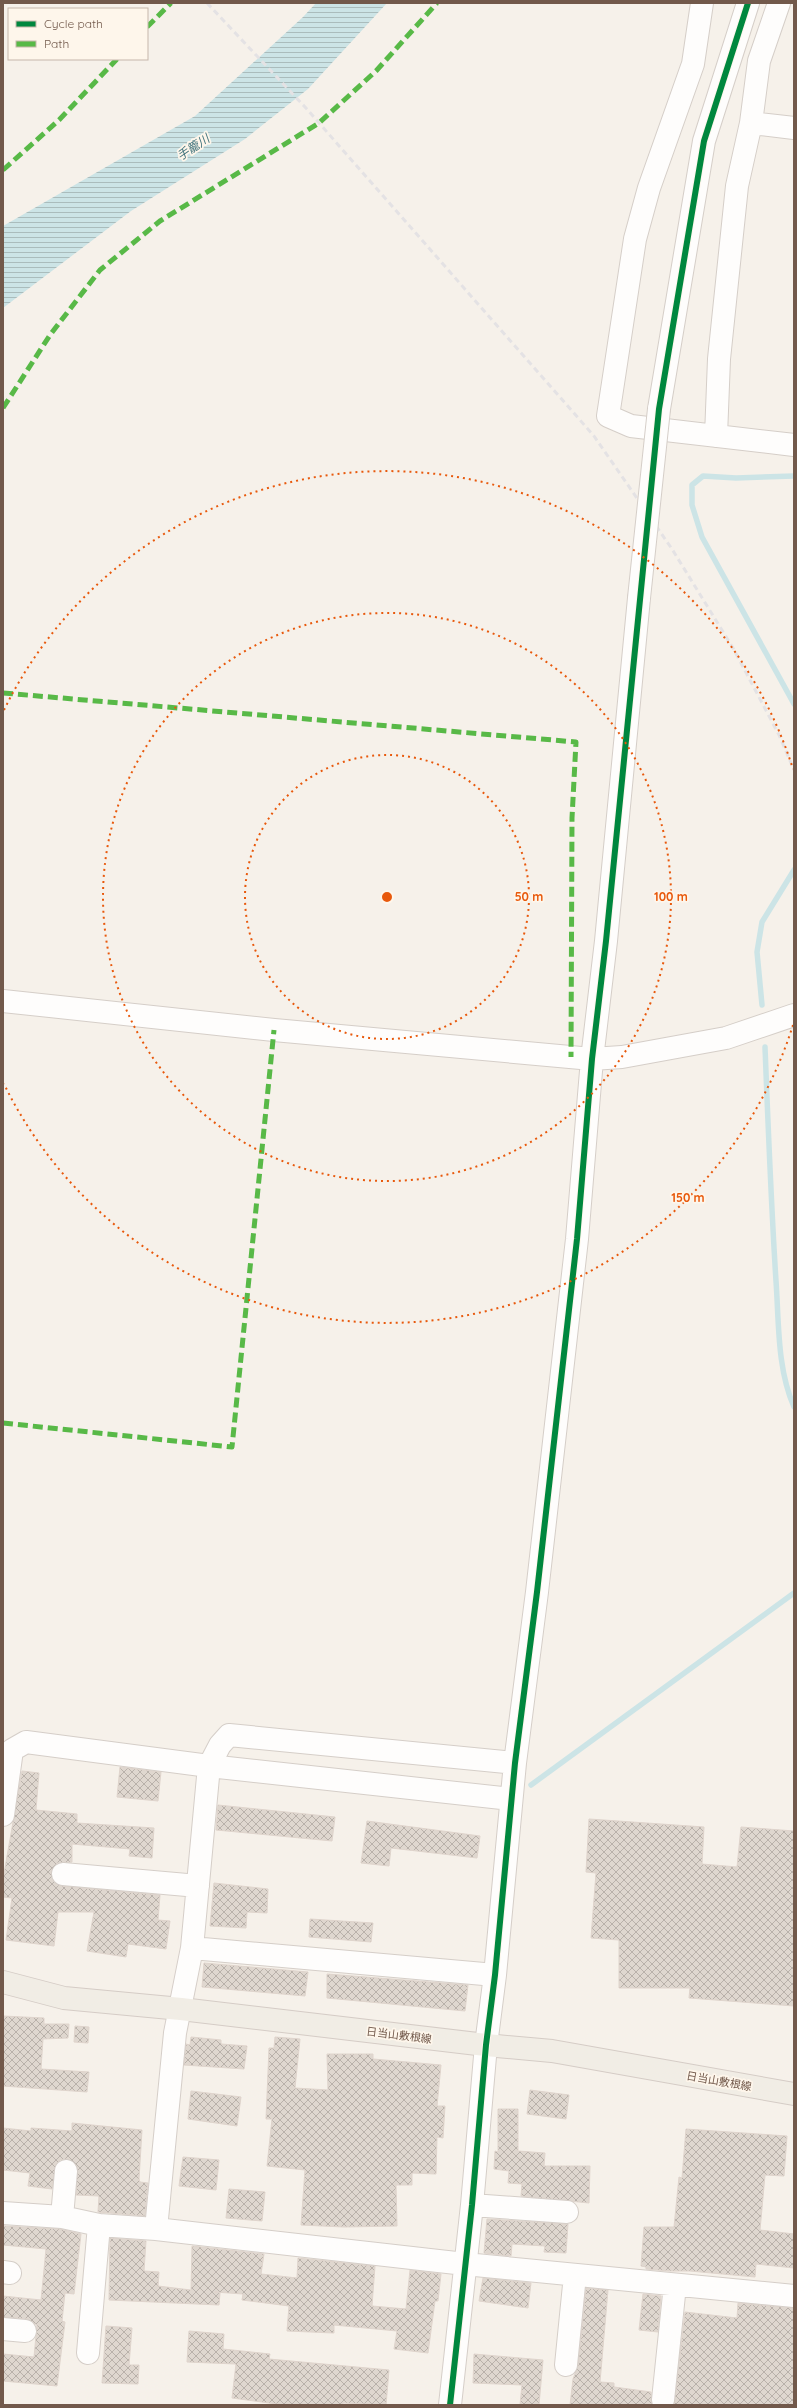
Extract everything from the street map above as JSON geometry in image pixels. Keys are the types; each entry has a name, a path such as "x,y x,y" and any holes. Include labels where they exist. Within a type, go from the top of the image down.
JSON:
{"main road":[{"name":"日当山敷根線","path":"3,1982 64,1998 181,2009 486,2045 552,2050 794,2094"}],"street":[{"path":"702,3 693,64 649,188 635,239 608,416 631,426 794,446"},
{"path":"450,2405 472,2205 486,2045 495,1975 511,1799 537,1592 577,1239 592,1059 607,933 639,598 659,409 704,141 748,3"},
{"path":"716,436 719,358 737,186 751,123 759,61 779,3"},
{"path":"751,123 794,128"},
{"path":"3,1001 274,1030 592,1059 622,1057 726,1038 794,1015"},
{"path":"156,2229 175,2033 192,1948 209,1766 220,1745 229,1735 515,1763"},
{"path":"3,1815 12,1750 26,1742 209,1766 511,1799"},
{"path":"63,1874 198,1886"},
{"path":"192,1948 495,1975"},
{"path":"62,2217 66,2171"},
{"path":"472,2205 567,2212"},
{"path":"3,2213 62,2217 99,2225 156,2229 465,2264 794,2296"},
{"path":"88,2353 99,2225"},
{"path":"566,2365 575,2275"},
{"path":"663,2400 675,2285"},
{"path":"3,2329 25,2331"}],"water":[{"name":"手籠川","path":"316,3 387,3 308,89 245,139 131,211 3,308 3,226 195,116 303,17"}],"building":[{"path":"120,1767 161,1772 158,1801 117,1797"},
{"path":"22,1771 39,1773 36,1810 77,1814 77,1823 154,1828 152,1858 129,1856 130,1849 72,1844 72,1862 57,1863 51,1873 56,1884 62,1886 160,1895 158,1920 170,1921 166,1949 128,1944 126,1957 87,1951 94,1912 58,1912 54,1946 6,1940 12,1898 3,1897 3,1879"},
{"path":"218,1805 335,1817 332,1841 216,1830"},
{"path":"589,1819 704,1827 702,1864 737,1867 741,1827 794,1831 794,2006 689,1998 690,1988 619,1988 619,1940 591,1938 596,1873 586,1872"},
{"path":"367,1821 480,1836 477,1858 391,1848 389,1866 361,1863"},
{"path":"214,1883 268,1889 267,1913 247,1912 246,1928 210,1926"},
{"path":"310,1919 373,1923 371,1942 309,1937"},
{"path":"204,1963 308,1972 305,1996 202,1987"},
{"path":"327,1974 468,1985 465,2011 327,1998"},
{"path":"3,2016 44,2018 44,2024 69,2024 68,2038 43,2039 41,2069 89,2072 87,2092 3,2086"},
{"path":"75,2026 89,2027 88,2043 74,2042"},
{"path":"191,2037 221,2040 221,2044 247,2046 244,2069 184,2065 186,2044 190,2045"},
{"path":"275,2037 300,2039 295,2088 328,2090 327,2054 373,2054 373,2059 441,2065 437,2106 445,2106 443,2138 437,2137 436,2174 412,2173 412,2185 396,2185 397,2226 344,2227 301,2225 305,2170 267,2166 272,2119 266,2119 269,2048 274,2048"},
{"path":"530,2090 569,2095 566,2119 527,2114"},
{"path":"191,2091 241,2097 237,2126 188,2119"},
{"path":"498,2109 518,2109 518,2151 545,2153 544,2166 590,2166 589,2203 521,2196 522,2184 508,2183 509,2171 494,2169 495,2151 498,2152"},
{"path":"72,2123 142,2130 139,2179 140,2182 148,2183 145,2216 98,2212 99,2196 76,2195 77,2166 67,2159 60,2160 56,2164 52,2189 28,2186 30,2173 3,2170 3,2128 31,2131 31,2128 72,2131"},
{"path":"686,2129 787,2136 784,2176 765,2175 760,2230 794,2234 794,2268 756,2264 755,2277 690,2271 646,2269 646,2267 641,2266 644,2227 674,2227 679,2177 682,2178"},
{"path":"183,2157 219,2160 216,2190 179,2186"},
{"path":"229,2189 265,2192 262,2221 226,2218"},
{"path":"487,2219 568,2224 566,2253 544,2252 545,2246 512,2244 511,2256 484,2253"},
{"path":"3,2226 60,2229 81,2234 74,2294 65,2293 62,2321 65,2322 57,2386 3,2381 3,2354 34,2357 37,2325 27,2319 3,2317 3,2296 41,2300 46,2249 3,2245"},
{"path":"110,2238 146,2241 144,2271 159,2272 158,2286 191,2290 192,2246 264,2254 261,2274 297,2278 298,2258 375,2266 372,2306 406,2309 410,2270 441,2274 438,2301 435,2301 428,2353 394,2349 397,2331 334,2325 334,2333 287,2331 289,2306 242,2300 243,2294 215,2292 220,2293 219,2305 109,2300"},
{"path":"483,2278 531,2283 528,2308 479,2301"},
{"path":"586,2288 608,2290 600,2382 614,2383 614,2387 651,2392 652,2405 570,2405 573,2379 578,2366"},
{"path":"643,2294 661,2296 658,2332 639,2330"},
{"path":"738,2303 794,2308 794,2405 674,2405 685,2312 737,2318"},
{"path":"106,2326 132,2328 129,2365 139,2365 138,2384 102,2383"},
{"path":"189,2331 224,2334 223,2349 270,2354 269,2359 389,2370 386,2405 343,2403 343,2405 284,2405 232,2398 236,2364 187,2362"},
{"path":"474,2354 543,2360 539,2405 520,2405 522,2385 473,2383"}],"waterway":[{"path":"794,476 736,478 703,476 692,485 692,505 702,537 794,704"},
{"path":"762,1005 757,952 762,922 794,870"},
{"path":"765,1047 771,1193 780,1345 784,1377 794,1407"},
{"path":"531,1785 794,1593"}],"railway":[{"path":"207,3 305,107 594,436 672,549 733,648 779,735 794,770"}],"marked path":[{"path":"148,26 171,3"},
{"path":"3,408 50,335 100,270 160,221 319,123 376,71 437,3"},
{"path":"3,170 59,120 116,60"},
{"path":"3,693 576,742 572,818 571,1057"},
{"path":"3,1423 232,1447 274,1030"}],"cycle path":[{"path":"450,2405 472,2205 486,2045 495,1975 515,1763 537,1592 577,1239 592,1059 606,941 659,409 704,141 748,3"}]}
